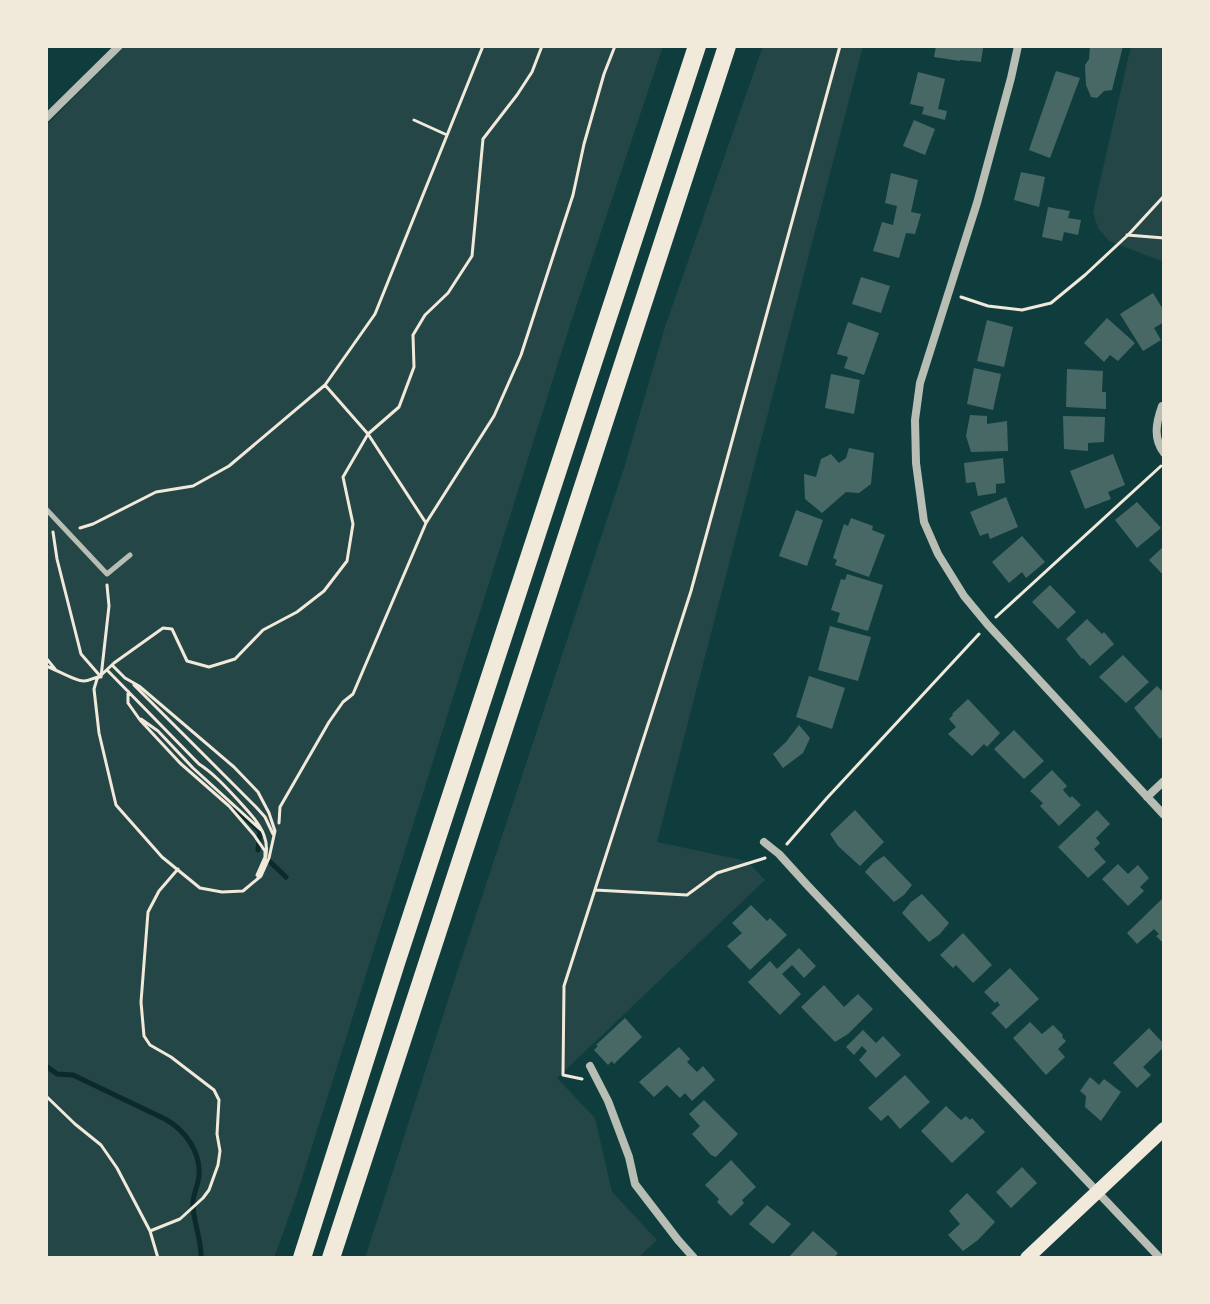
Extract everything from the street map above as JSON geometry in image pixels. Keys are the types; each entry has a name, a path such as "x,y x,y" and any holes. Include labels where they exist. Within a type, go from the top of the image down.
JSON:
{"highway":[{"path":"303,1252 697,46"},
{"path":"331,1258 727,46"}],"main road":[{"path":"1027,1258 1164,1129"}],"street":[{"path":"48,113 119,46"},
{"path":"1018,46 977,203 920,383 915,420 916,463 924,522 938,554 964,596 1164,815"},
{"path":"1162,406 1156,425 1158,445 1164,453"},
{"path":"1147,797 1164,781"},
{"path":"764,842 779,854 1160,1258"},
{"path":"590,1066 608,1101 629,1157 635,1184 694,1258"}],"lane":[{"path":"46,509 107,574 130,555"}],"path":[{"path":"101,677 81,654 52,533 60,524 78,528 93,524 156,492 193,486 229,466 325,385 375,314 483,46"},
{"path":"125,678 139,686 221,755 258,792 275,831 261,876 243,891 222,892 200,888 162,857 116,805 99,733 94,689 97,679 138,644 163,628 172,629 187,661 209,667 235,659 263,630 297,612 324,591 347,561 353,524 343,477 368,434 399,407 414,367 413,335 425,315 448,293 472,256 483,139 532,72 542,46"},
{"path":"279,823 280,807 329,722 353,694 426,523 494,416 521,355 573,195 584,144 615,46"},
{"path":"597,1083 563,1075 564,986 691,591 840,46"},
{"path":"414,120 447,135"},
{"path":"947,293 988,306 1022,310 1051,303 1085,275 1164,196"},
{"path":"1127,235 1164,238"},
{"path":"325,385 368,434 426,523"},
{"path":"595,890 687,895 717,873 779,854 988,625 1164,463"},
{"path":"101,677 109,606 107,574"},
{"path":"46,662 79,681 101,677"},
{"path":"112,665 256,807 272,829 274,837"},
{"path":"107,670 256,820 264,833 267,856 256,880"},
{"path":"128,691 128,703 138,717 180,763 229,806 265,851 256,880"},
{"path":"138,717 165,737 193,768 264,833"},
{"path":"150,1231 180,1219 203,1198 209,1190 220,1151 217,1134 219,1100 214,1090 150,1045 144,1036 141,1002 148,912 159,891 178,869"},
{"path":"46,1096 101,1145 117,1168 150,1231 158,1258"}],"shaded area":[{"path":"125,46 663,46 570,325 298,1191 274,1258 46,1258 46,126"},
{"path":"763,46 863,46 657,842 747,861 765,880 557,1078 595,1118 612,1192 657,1240 638,1258 365,1258 624,468 665,327"},
{"path":"1131,46 1164,46 1164,262 1109,241 1098,228 1093,212"}],"building":[{"path":"936,46 983,48 981,62 934,57"},
{"path":"1090,46 1123,46 1112,90 1104,91 1097,98 1091,97 1086,85 1085,65"},
{"path":"1056,71 1080,78 1050,158 1029,150"},
{"path":"918,72 945,79 938,109 947,111 945,120 922,114 924,107 910,104"},
{"path":"914,120 935,129 925,155 903,146"},
{"path":"1021,172 1045,177 1039,207 1014,200"},
{"path":"891,173 918,180 911,212 921,214 915,234 906,233 899,258 873,251 882,222 893,225 897,206 885,203"},
{"path":"1048,207 1070,211 1068,218 1081,220 1078,235 1064,232 1062,241 1042,237"},
{"path":"861,277 890,286 881,313 852,304"},
{"path":"1153,293 1164,311 1164,322 1154,328 1161,340 1143,351 1120,314"},
{"path":"1107,318 1135,343 1118,361 1110,355 1104,362 1084,343"},
{"path":"987,320 1013,327 1004,367 977,361"},
{"path":"848,322 879,333 864,375 844,368 848,357 837,354"},
{"path":"974,368 1001,374 993,410 967,404"},
{"path":"1067,369 1103,371 1102,392 1106,392 1106,409 1066,407"},
{"path":"831,374 860,380 854,414 825,408"},
{"path":"970,415 987,416 987,424 1007,421 1008,451 971,452 966,436"},
{"path":"1063,416 1105,417 1104,442 1088,443 1088,451 1064,449"},
{"path":"849,448 874,453 871,484 859,493 846,492 822,513 805,499 804,474 816,477 821,459 831,454 839,463 846,458"},
{"path":"1113,454 1125,485 1108,492 1111,499 1085,509 1070,471"},
{"path":"1003,458 1005,483 996,484 996,493 978,496 975,482 966,483 964,463"},
{"path":"1006,497 1018,527 990,539 988,533 980,536 970,512"},
{"path":"1137,502 1161,528 1137,548 1115,520"},
{"path":"796,510 823,520 807,566 779,556"},
{"path":"851,518 873,526 872,530 885,535 869,577 835,565 837,560 833,558 844,524 848,526"},
{"path":"1022,536 1045,562 1026,578 1022,572 1009,583 992,562"},
{"path":"1164,546 1164,576 1149,560"},
{"path":"847,574 883,585 868,631 837,622 840,613 831,610 841,579 845,580"},
{"path":"1050,585 1076,612 1058,629 1032,602"},
{"path":"1087,619 1114,644 1090,666 1066,639"},
{"path":"830,626 871,637 858,681 818,670"},
{"path":"1123,655 1149,682 1126,703 1099,677"},
{"path":"809,676 845,688 832,729 796,717"},
{"path":"1157,686 1164,693 1164,736 1160,739 1134,708"},
{"path":"968,699 1000,733 987,747 984,744 972,756 948,734 956,727 949,719"},
{"path":"799,725 810,738 803,753 783,768 773,754"},
{"path":"1014,730 1044,761 1024,779 994,749"},
{"path":"1052,770 1067,786 1063,790 1081,805 1059,826 1030,791"},
{"path":"855,810 884,842 860,866 830,834"},
{"path":"1097,810 1110,824 1096,838 1100,843 1094,849 1106,862 1088,878 1058,847"},
{"path":"884,856 912,885 894,902 865,872"},
{"path":"1118,864 1128,874 1138,865 1149,878 1140,887 1144,891 1128,906 1102,879"},
{"path":"922,894 949,923 929,942 902,913"},
{"path":"1164,897 1164,944 1154,929 1137,944 1127,933"},
{"path":"751,905 787,935 750,970 727,946 742,933 732,923"},
{"path":"963,933 992,965 973,983 956,965 953,968 940,955"},
{"path":"799,948 816,966 804,978 792,965 782,974 801,994 780,1015 748,982 770,961 777,969"},
{"path":"1010,968 1039,999 1006,1029 991,1013 1000,1005 984,992"},
{"path":"824,985 844,1007 858,994 873,1009 848,1034 835,1042 801,1007"},
{"path":"625,1018 642,1037 614,1064 612,1061 608,1065 594,1050"},
{"path":"1030,1022 1042,1034 1053,1025 1066,1041 1058,1049 1065,1057 1046,1075 1013,1038"},
{"path":"1149,1028 1164,1047 1143,1067 1151,1075 1137,1088 1113,1063"},
{"path":"863,1030 876,1043 883,1036 901,1055 876,1078 859,1060 867,1051 862,1046 854,1055 846,1047"},
{"path":"679,1047 697,1072 703,1066 715,1080 692,1101 685,1093 680,1098 667,1085 654,1097 639,1082"},
{"path":"905,1075 930,1102 900,1129 888,1115 881,1121 868,1108"},
{"path":"1090,1077 1099,1085 1104,1079 1121,1092 1101,1121 1085,1107 1086,1096 1080,1091"},
{"path":"704,1100 738,1134 716,1157 692,1134 700,1126 689,1114"},
{"path":"946,1106 961,1120 966,1116 970,1120 972,1118 985,1132 952,1163 921,1131"},
{"path":"731,1160 756,1187 731,1216 705,1185"},
{"path":"1022,1167 1037,1183 1011,1208 996,1192"},
{"path":"967,1193 995,1222 963,1251 948,1235 960,1224 949,1211"},
{"path":"767,1205 791,1224 773,1244 749,1224"},
{"path":"813,1231 838,1253 834,1258 788,1258"}],"waterway":[{"path":"236,809 260,831 258,850"},
{"path":"266,858 286,877"},
{"path":"46,1066 57,1074 73,1075 165,1119 185,1136 194,1150 199,1167 193,1208 201,1258"}]}
